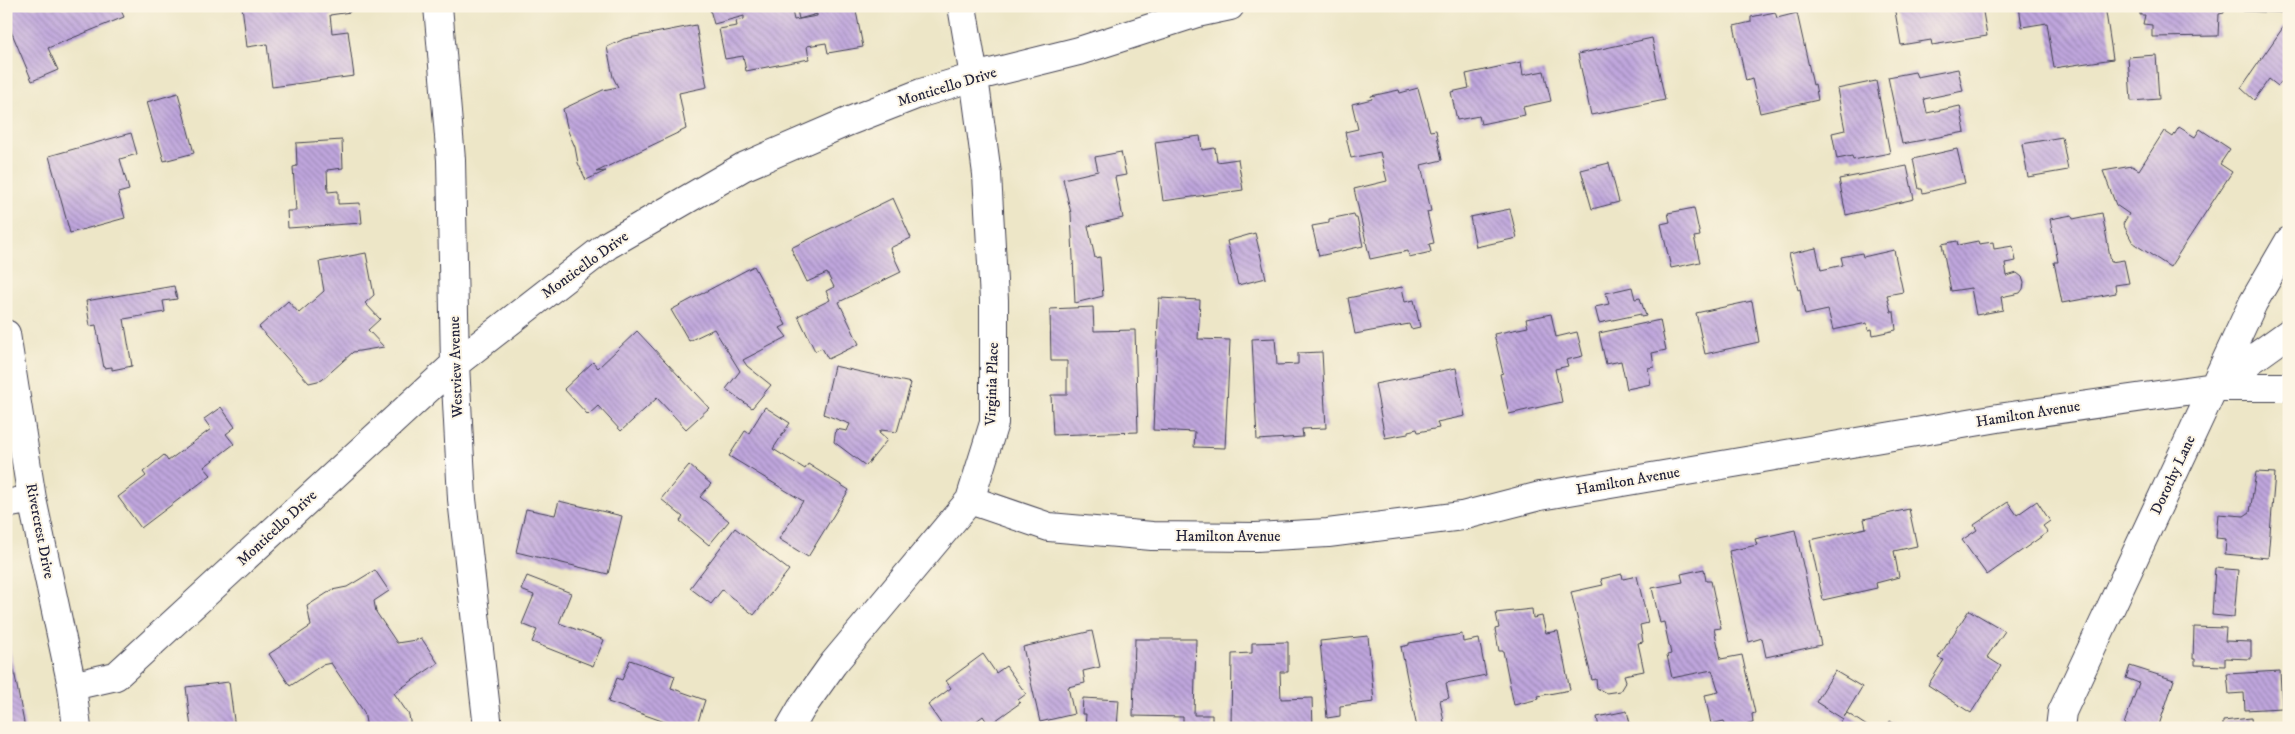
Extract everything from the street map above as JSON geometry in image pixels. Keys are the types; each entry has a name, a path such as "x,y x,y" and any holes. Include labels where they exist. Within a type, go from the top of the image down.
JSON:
{"street":[{"name":"Westview Avenue","path":"438,6 451,160 456,364 462,498 488,728"},
{"name":"Virginia Place","path":"790,728 800,709 833,664 970,500 994,422 994,300 987,174 962,6"},
{"name":"Monticello Drive","path":"72,686 116,676 456,364 608,245 743,167 847,122 922,93 974,77 1079,51 1186,10 1230,6"},
{"name":"Dorothy Lane","path":"2057,723 2253,303 2289,241"},
{"path":"2214,387 2289,333"},
{"name":"Rivercrest Drive","path":"6,334 32,499 72,686 77,728"},
{"name":"Hamilton Avenue","path":"970,500 1049,527 1152,536 1256,537 1328,533 1462,516 1550,494 1998,418 2214,387 2289,387"},
{"path":"6,504 32,499"}],"building":[{"path":"119,6 124,17 48,48 58,70 32,81 6,19 6,7 61,8"},
{"path":"242,6 349,6 350,12 330,15 332,33 348,31 354,76 272,87 267,44 247,47"},
{"path":"709,6 791,6 794,20 817,16 817,14 799,19 796,6 855,6 863,47 828,53 826,43 807,46 809,59 746,71 743,56 725,59 719,29 737,26 736,21 744,19 744,16 714,24"},
{"path":"1894,6 1982,6 1987,36 1932,45 1931,40 1901,45"},
{"path":"2019,6 2105,6 2113,59 2054,68 2047,23 2022,27"},
{"path":"2140,6 2224,6 2224,13 2219,14 2218,36 2152,37 2152,25 2143,24 2145,15 2140,15"},
{"path":"2243,6 2289,6 2289,13 2243,11"},
{"path":"1775,12 1777,18 1797,13 1818,100 1760,113 1752,79 1746,81 1734,26 1751,22 1751,17"},
{"path":"2289,19 2289,71 2278,86 2269,79 2254,100 2241,88"},
{"path":"696,25 707,87 679,93 686,129 596,172 606,171 586,180 578,163 563,109 603,90 618,87 613,77 607,47 624,39"},
{"path":"1652,38 1665,100 1591,115 1578,54"},
{"path":"2156,55 2159,99 2131,101 2128,57"},
{"path":"1521,62 1523,75 1544,71 1551,101 1523,107 1525,115 1481,124 1479,116 1457,120 1451,92 1469,88 1466,74"},
{"path":"1958,69 1963,91 1924,99 1927,113 1960,106 1965,132 1902,144 1888,77 1915,72 1917,77"},
{"path":"1876,81 1890,153 1853,160 1852,156 1837,159 1832,133 1845,130 1837,89"},
{"path":"1418,88 1430,131 1436,130 1442,160 1421,165 1431,211 1427,212 1434,243 1429,244 1431,252 1409,257 1408,251 1370,259 1354,189 1387,181 1380,152 1351,158 1345,132 1358,129 1352,104 1372,99 1371,96 1399,90 1400,93"},
{"path":"178,93 194,153 164,161 147,102"},
{"path":"2179,127 2195,137 2200,129 2230,149 2220,164 2232,172 2170,267 2133,243 2123,224 2129,214 2116,205 2103,171 2132,166 2139,170 2164,131 2173,137"},
{"path":"131,133 137,154 120,159 129,190 118,193 125,218 70,233 49,156"},
{"path":"1200,136 1202,150 1215,148 1217,162 1238,159 1243,190 1163,201 1155,142"},
{"path":"2062,137 2068,170 2028,177 2022,144"},
{"path":"342,140 343,168 327,170 328,192 338,191 338,204 360,203 362,223 288,228 287,211 296,211 293,167 297,166 296,143"},
{"path":"1957,149 1965,183 1923,193 1922,189 1919,189 1913,159"},
{"path":"1121,152 1126,175 1115,177 1123,218 1088,226 1095,258 1100,257 1103,296 1075,303 1071,213 1063,179 1098,171 1095,157"},
{"path":"1609,163 1619,202 1592,209 1581,170"},
{"path":"1907,166 1914,199 1846,215 1839,179"},
{"path":"893,198 911,238 890,248 901,272 839,302 859,344 828,359 822,348 815,351 798,316 830,300 826,291 834,287 827,273 807,282 791,248"},
{"path":"1694,208 1700,236 1694,237 1700,262 1671,268 1661,224 1670,222 1668,213"},
{"path":"1510,209 1517,238 1476,247 1470,217"},
{"path":"2102,213 2111,262 2124,260 2129,283 2115,285 2116,293 2062,303 2054,262 2058,262 2050,219 2072,215 2073,219"},
{"path":"1354,214 1355,218 1357,218 1363,246 1319,256 1312,226 1329,223 1329,219"},
{"path":"1255,233 1266,278 1238,285 1227,241"},
{"path":"1957,241 1958,245 1978,241 1979,244 1993,242 1994,249 2013,246 2016,261 2005,263 2007,276 2017,273 2022,277 2024,283 2020,293 2001,297 2003,310 1976,315 1971,288 1951,291 1942,244"},
{"path":"1816,248 1821,270 1843,265 1841,257 1862,253 1863,257 1894,250 1903,292 1887,295 1891,312 1894,312 1896,330 1873,335 1872,329 1868,330 1867,323 1833,330 1828,310 1805,315 1800,289 1798,290 1789,254"},
{"path":"366,253 374,295 365,303 380,319 368,330 384,347 353,352 322,380 309,383 259,327 288,301 299,313 324,291 319,262"},
{"path":"754,266 786,325 780,328 787,337 743,360 747,366 771,385 752,408 726,389 740,371 714,329 689,341 671,310"},
{"path":"174,286 177,299 163,301 165,312 124,319 132,366 112,370 112,367 104,368 96,325 90,326 86,301"},
{"path":"1402,287 1405,302 1414,300 1420,327 1411,329 1409,324 1355,334 1348,298"},
{"path":"1632,287 1635,299 1640,298 1646,316 1641,317 1641,314 1599,323 1595,307 1609,304 1606,293"},
{"path":"1159,298 1200,300 1198,339 1230,340 1225,448 1194,447 1195,432 1153,430"},
{"path":"1752,301 1759,342 1705,354 1696,313"},
{"path":"1093,307 1094,331 1135,330 1138,432 1053,435 1051,395 1067,395 1067,361 1051,361 1050,309"},
{"path":"1551,314 1556,337 1577,332 1583,356 1566,360 1568,366 1555,369 1562,402 1509,414 1500,374 1503,373 1494,334 1528,327 1526,319"},
{"path":"1660,320 1666,350 1652,353 1654,367 1648,368 1651,384 1627,389 1621,361 1606,364 1599,333"},
{"path":"637,331 709,408 686,429 657,398 621,431 598,406 588,415 564,389 593,362 598,368"},
{"path":"1275,338 1277,365 1298,364 1298,353 1322,352 1326,428 1302,429 1303,437 1257,440 1252,339"},
{"path":"834,366 911,383 897,432 881,430 879,433 887,440 866,466 834,442 836,429 847,431 850,424 823,414"},
{"path":"1456,368 1465,416 1437,422 1439,428 1418,432 1417,429 1408,431 1408,434 1385,438 1375,384"},
{"path":"221,407 235,427 226,434 234,444 204,467 211,475 141,528 118,497 146,476 143,472 164,455 168,461 211,429 204,419"},
{"path":"765,407 790,423 773,449 805,469 808,464 849,490 808,557 779,539 803,501 729,456 745,431 749,433"},
{"path":"689,465 711,484 700,497 729,521 709,545 680,521 683,517 661,499"},
{"path":"2256,472 2275,473 2268,558 2225,554 2226,539 2216,538 2218,514 2244,516 2250,512"},
{"path":"559,501 622,516 608,574 516,552 526,509 555,515"},
{"path":"2037,501 2050,521 2043,526 2048,532 1987,575 1962,540 1977,530 1974,525 2008,502 2017,515"},
{"path":"1909,509 1917,546 1894,551 1899,577 1876,583 1877,588 1823,600 1810,540 1866,528 1864,519"},
{"path":"735,528 789,570 754,615 722,590 711,604 690,588"},
{"path":"1795,530 1821,645 1766,657 1762,638 1749,642 1729,551 1757,545 1755,539"},
{"path":"2215,568 2238,570 2234,617 2212,615"},
{"path":"1704,569 1706,581 1711,581 1721,628 1714,629 1721,659 1742,655 1755,713 1752,714 1753,723 1733,728 1726,728 1724,721 1711,724 1705,695 1719,692 1712,670 1672,678 1667,655 1671,654 1664,622 1660,623 1652,588 1683,582 1681,574"},
{"path":"375,570 389,591 374,601 376,612 397,643 422,639 438,663 394,693 409,715 411,728 367,728 364,712 331,663 322,665 290,686 269,654 311,626 307,606 332,590 347,587"},
{"path":"1622,574 1623,579 1637,576 1648,623 1640,625 1643,642 1638,643 1644,671 1624,675 1626,681 1620,691 1606,693 1597,688 1596,679 1592,680 1571,592 1603,585 1601,579"},
{"path":"527,576 571,593 559,623 604,640 593,666 532,642 537,630 522,624 534,595 521,590"},
{"path":"1532,609 1533,618 1542,616 1546,633 1558,631 1570,690 1538,696 1539,699 1514,705 1503,651 1499,651 1495,629 1499,628 1496,613"},
{"path":"1969,610 2005,631 1987,657 2001,666 1971,713 1928,685 1944,660 1938,658"},
{"path":"2194,627 2226,628 2225,641 2251,642 2251,659 2225,658 2225,666 2195,665 2195,659 2193,659"},
{"path":"1092,631 1100,667 1083,671 1085,683 1068,687 1074,714 1040,722 1023,647"},
{"path":"7,634 25,728 6,728"},
{"path":"1462,634 1463,642 1479,639 1486,675 1446,683 1449,698 1440,700 1445,728 1417,728 1401,647 1409,645 1409,643"},
{"path":"1368,636 1374,702 1340,706 1340,716 1327,718 1320,641"},
{"path":"1135,639 1196,639 1194,715 1212,715 1212,728 1183,728 1183,717 1133,716"},
{"path":"1288,642 1288,672 1280,672 1281,699 1312,698 1313,728 1231,728 1232,654 1252,653 1252,643"},
{"path":"983,654 996,673 1006,666 1026,694 1018,700 1020,703 989,725 983,716 967,728 944,728 928,705 951,688 946,681"},
{"path":"630,660 675,676 671,688 705,700 696,728 682,728 608,702 617,678 622,680"},
{"path":"2130,666 2174,680 2158,728 2136,728 2124,724 2139,683 2126,678"},
{"path":"1835,671 1862,687 1844,717 1847,713 1870,728 1837,728 1843,719 1816,702"},
{"path":"2280,671 2282,708 2245,710 2244,693 2229,694 2227,674"},
{"path":"229,682 235,728 191,728 186,687"},
{"path":"1083,698 1119,700 1117,728 1085,728 1086,714 1082,714"},
{"path":"1627,711 1631,728 1599,728 1597,717"},
{"path":"2251,718 2252,728 2223,728 2223,721"},
{"path":"1890,721 1901,728 1886,728"}]}
